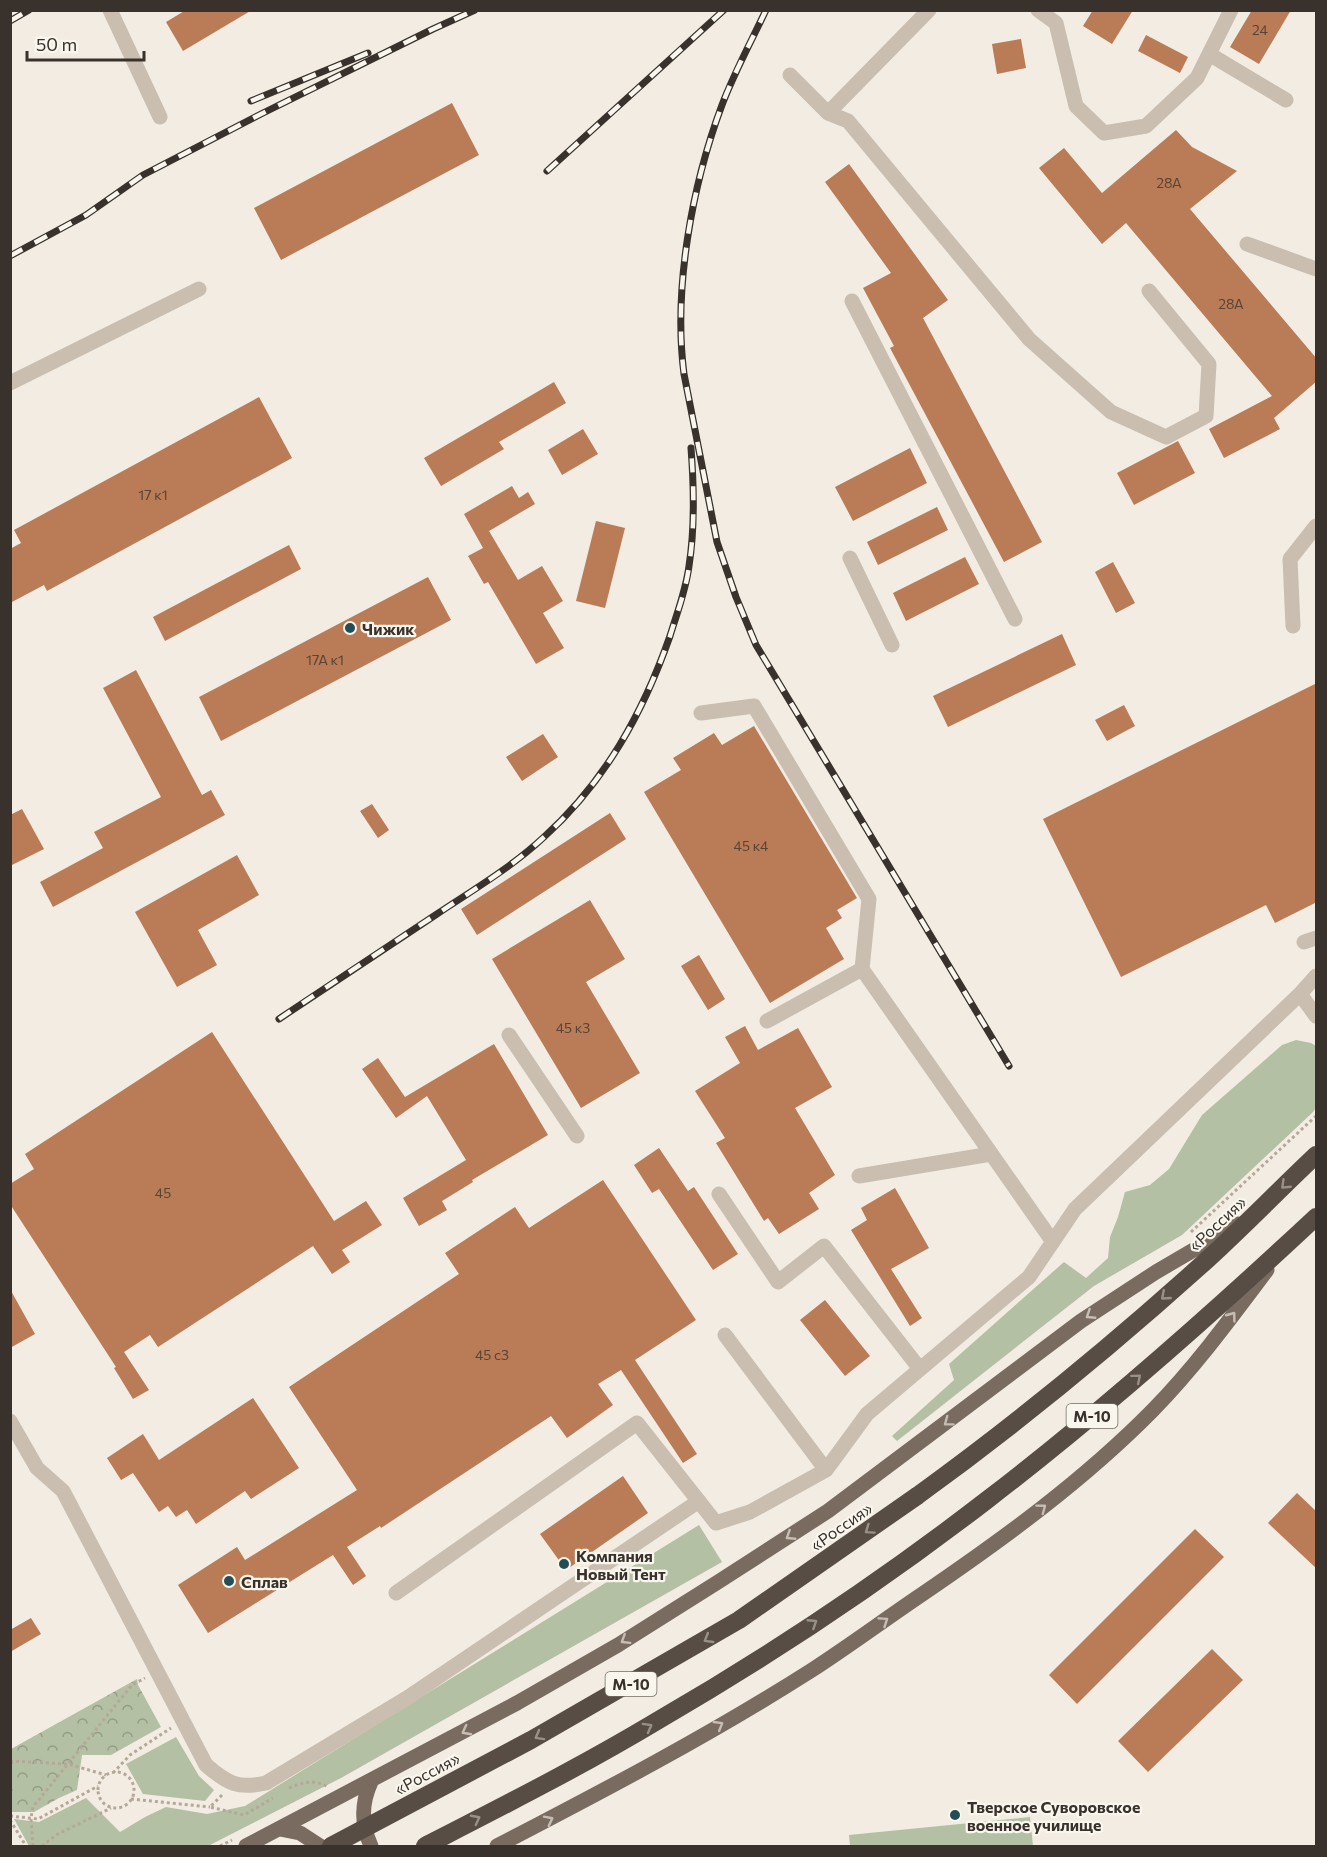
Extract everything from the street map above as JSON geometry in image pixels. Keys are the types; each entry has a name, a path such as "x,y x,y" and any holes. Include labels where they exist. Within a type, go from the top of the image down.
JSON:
{"highway":[{"name":"«Россия»","path":"331,1846 531,1740 739,1620 917,1496 968,1459 1093,1358 1191,1274 1317,1155"},
{"name":"М-10","path":"425,1846 665,1717 839,1606 943,1532 1054,1448 1195,1329 1317,1217"}],"main road":[{"path":"246,1846 517,1703 618,1644 828,1511 1081,1321 1156,1272 1253,1215"},
{"path":"497,1846 641,1771 812,1670 976,1557 1061,1494 1154,1409 1229,1321 1283,1248"},
{"path":"371,1782 363,1810 364,1829 371,1846"},
{"path":"280,1829 300,1833 320,1846"}],"lane":[{"path":"110,10 160,117"},
{"path":"828,113 929,10"},
{"path":"1038,10 1056,23 1076,106 1104,133 1146,126 1197,78 1231,10"},
{"path":"1209,54 1286,100"},
{"path":"790,75 828,113 848,121 1029,339 1111,412 1166,437 1206,416 1209,364 1149,291"},
{"path":"1247,244 1317,269"},
{"path":"10,383 199,289"},
{"path":"852,301 1015,619"},
{"path":"1293,626 1290,559 1317,526"},
{"path":"850,558 892,645"},
{"path":"701,713 754,706 869,899 862,969 1053,1242"},
{"path":"766,1021 862,969"},
{"path":"396,1593 638,1423 716,1523 750,1512 826,1470 867,1413 1029,1277 1075,1209 1317,976"},
{"path":"1299,994 1317,1016"},
{"path":"509,1035 577,1136"},
{"path":"859,1176 991,1154"},
{"path":"719,1194 778,1282 824,1246 920,1369"},
{"path":"725,1335 826,1470"},
{"path":"10,1421 37,1468 63,1491 206,1765 233,1785 248,1787 266,1783 407,1698 699,1501"}],"path":[{"path":"33,1846 31,1818 33,1807 132,1685 157,1671"},
{"path":"113,1773 130,1755 183,1720"},
{"path":"10,1761 68,1764 106,1775 113,1773 126,1776 131,1781 133,1787 131,1798 125,1805 112,1808 56,1835 42,1846"},
{"path":"26,1846 10,1818 38,1819 98,1786 106,1775"},
{"path":"98,1786 100,1800 112,1808"},
{"path":"131,1798 210,1807"}],"green space":[{"path":"1296,1040 1316,1046 1316,1108 1312,1113 1182,1235 1094,1286 897,1441 892,1436 954,1380 949,1364 1064,1262 1086,1278 1108,1258 1110,1237 1125,1192 1150,1185 1169,1169 1202,1115 1282,1045"},
{"path":"699,1525 722,1562 341,1778 208,1846 29,1846 14,1819 39,1822 86,1798 120,1832 166,1807 207,1814 245,1806"},
{"path":"137,1679 161,1727 111,1755 82,1755 77,1790 34,1812 11,1812 11,1749"},
{"path":"176,1737 199,1776 214,1790 205,1801 143,1794 126,1764"},
{"path":"1030,1817 1033,1846 850,1846 849,1835"}],"building":[{"path":"186,10 252,10 183,51 166,22"},
{"path":"1093,10 1133,10 1112,44 1083,26"},
{"path":"1252,10 1291,10 1259,64 1230,47"},
{"path":"1146,35 1188,57 1180,73 1138,51"},
{"path":"1021,39 1026,68 997,74 992,44"},
{"path":"452,103 479,155 281,260 254,208"},
{"path":"1176,130 1192,147 1237,171 1190,209 1317,359 1317,381 1274,418 1280,429 1224,458 1209,429 1272,396 1126,223 1102,244 1039,168 1064,148 1102,193"},
{"path":"849,164 948,300 923,318 1042,542 1004,562 890,348 894,346 863,288 891,273 825,182"},
{"path":"554,382 566,403 499,442 504,449 441,486 424,458"},
{"path":"259,397 292,458 47,591 44,585 10,603 10,549 21,543 14,530"},
{"path":"583,429 598,454 562,475 548,450"},
{"path":"1178,441 1195,473 1134,505 1117,473"},
{"path":"910,448 927,483 853,521 835,487"},
{"path":"512,486 519,498 528,492 535,504 489,531 518,580 542,566 563,601 543,613 564,648 536,664 488,582 484,584 468,556 483,548 464,514"},
{"path":"937,507 948,530 878,565 867,542"},
{"path":"596,521 625,528 605,608 576,601"},
{"path":"289,545 301,569 165,641 153,617"},
{"path":"965,557 979,584 906,621 893,593"},
{"path":"1113,562 1135,603 1116,613 1095,572"},
{"path":"428,577 451,620 221,741 199,697"},
{"path":"1062,634 1076,665 948,727 933,696"},
{"path":"136,670 202,795 211,790 225,815 53,907 40,882 103,848 94,832 161,797 103,688"},
{"path":"1317,683 1317,902 1275,923 1266,905 1121,977 1043,819"},
{"path":"1124,705 1135,726 1107,741 1095,720"},
{"path":"754,726 857,898 837,910 842,918 826,928 844,959 770,1003 644,792 681,770 673,758 714,733 722,745"},
{"path":"543,734 558,757 522,781 506,757"},
{"path":"372,804 389,830 378,838 360,811"},
{"path":"22,809 44,849 10,866 10,815"},
{"path":"610,813 626,839 477,935 461,909"},
{"path":"237,855 259,895 198,930 217,965 177,987 135,912"},
{"path":"590,900 625,959 586,982 640,1073 581,1108 492,959"},
{"path":"699,955 725,999 708,1010 681,966"},
{"path":"745,1026 758,1050 798,1028 832,1087 795,1108 835,1175 809,1193 819,1209 779,1234 768,1218 764,1221 716,1143 725,1138 695,1091 740,1063 725,1037"},
{"path":"212,1032 334,1221 366,1201 382,1225 342,1250 350,1262 332,1274 313,1246 158,1347 150,1335 124,1352 149,1390 133,1399 114,1368 116,1367 10,1204 10,1184 34,1169 25,1154"},
{"path":"494,1044 548,1135 472,1180 473,1182 442,1201 447,1210 419,1226 403,1198 466,1160 427,1096 396,1118 362,1069 378,1058 405,1097"},
{"path":"659,1148 688,1191 694,1187 738,1254 713,1270 659,1189 652,1193 634,1165"},
{"path":"603,1180 696,1320 635,1360 697,1454 683,1463 621,1370 598,1384 613,1405 567,1438 551,1416 381,1528 380,1526 347,1547 366,1576 353,1585 333,1555 208,1633 178,1585 237,1547 245,1560 357,1490 289,1387 459,1274 445,1253 515,1207 529,1228"},
{"path":"895,1188 929,1248 891,1269 922,1318 910,1326 851,1230 867,1220 861,1208"},
{"path":"10,1289 35,1334 10,1348"},
{"path":"825,1300 870,1356 845,1376 800,1320"},
{"path":"253,1398 299,1468 251,1499 245,1491 196,1524 187,1510 176,1517 168,1506 159,1512 133,1473 121,1480 107,1458 143,1434 159,1460"},
{"path":"623,1476 648,1513 566,1570 540,1534"},
{"path":"1297,1493 1317,1512 1317,1569 1268,1523"},
{"path":"1195,1529 1224,1557 1077,1704 1049,1675"},
{"path":"31,1618 41,1634 10,1652 10,1630"},
{"path":"1212,1649 1243,1680 1148,1772 1118,1741"}],"railway":[{"path":"10,21 29,10"},
{"path":"10,256 86,215 143,175 261,114 475,10"},
{"path":"547,171 724,10"},
{"path":"766,10 732,81 711,136 694,203 683,273 681,341 684,374 717,542 756,645 1009,1066"},
{"path":"251,101 368,53"},
{"path":"279,1019 519,858 566,816 604,770 648,692 684,593 693,522 691,448"}],"place":[{"name":"Чижик","path":"350,628"},
{"name":"Компания Новый Тент","path":"564,1564"},
{"name":"Сплав","path":"229,1581"},
{"name":"Тверское Суворовское военное училище","path":"955,1815"}]}
